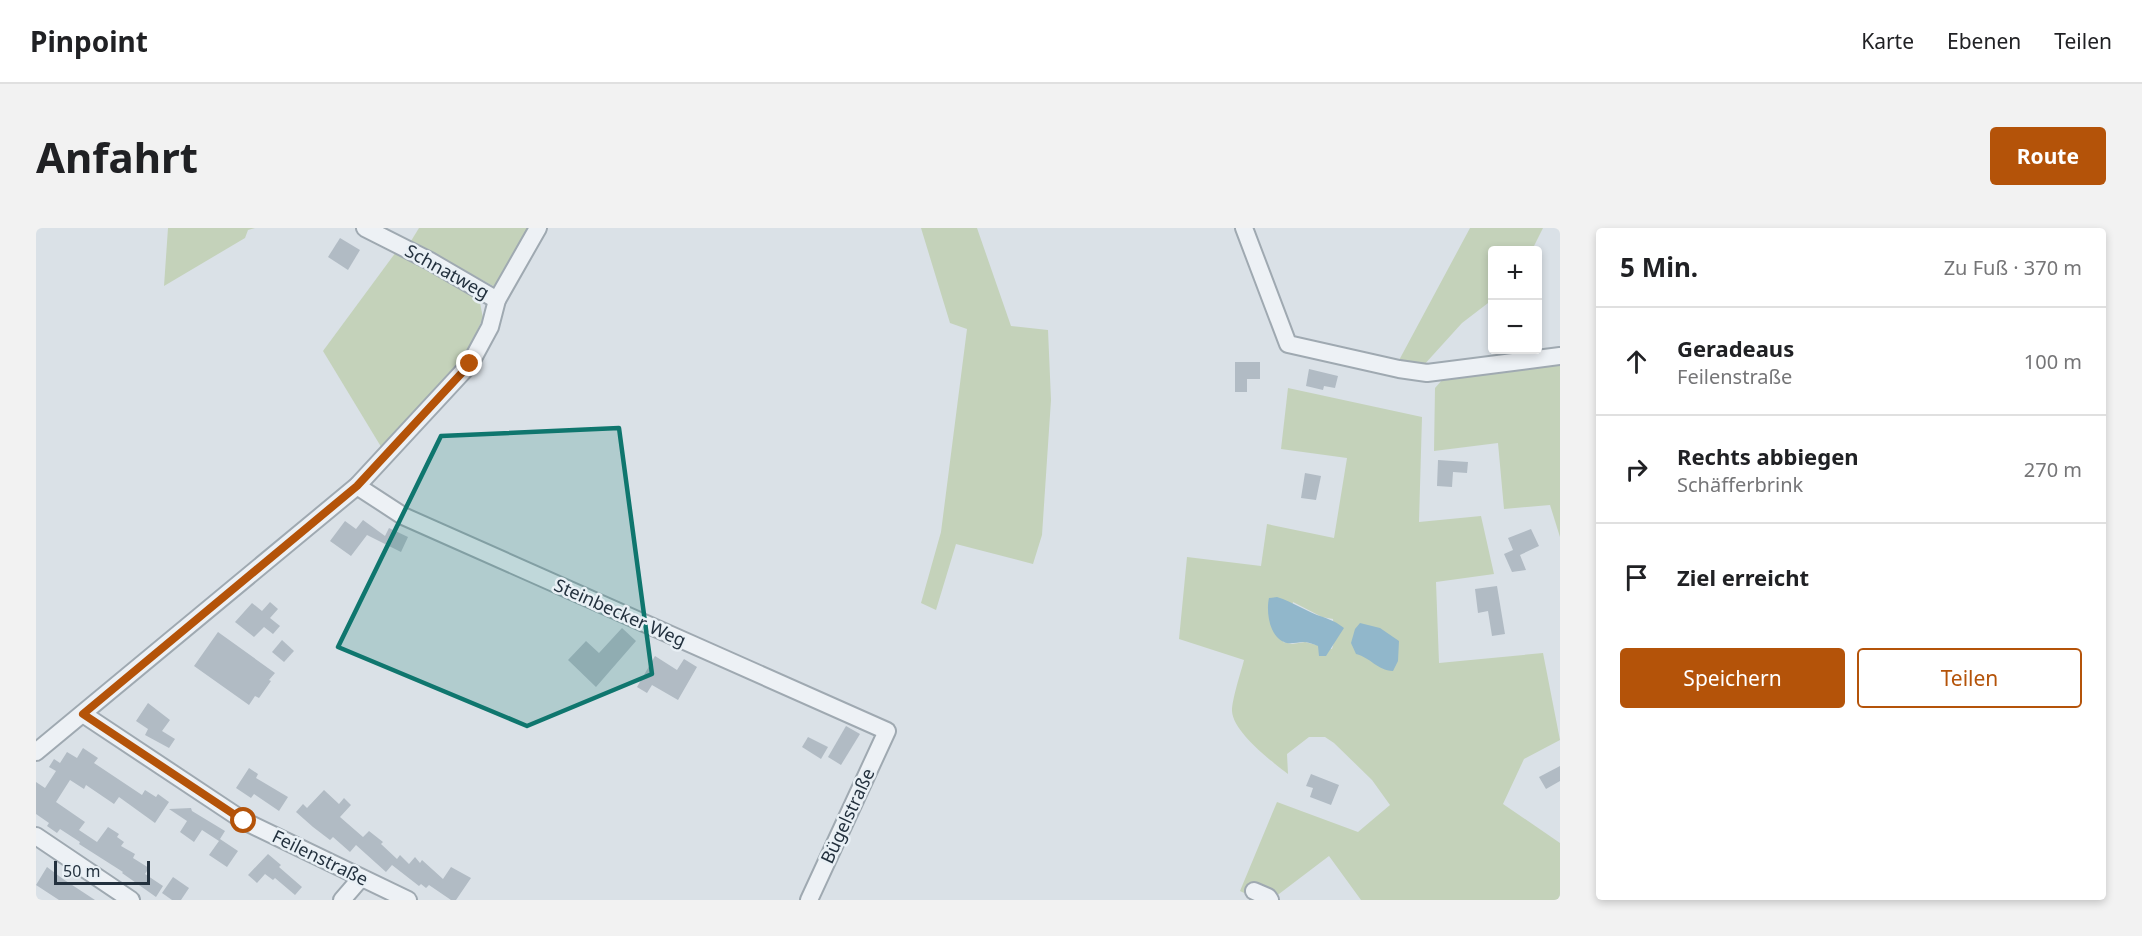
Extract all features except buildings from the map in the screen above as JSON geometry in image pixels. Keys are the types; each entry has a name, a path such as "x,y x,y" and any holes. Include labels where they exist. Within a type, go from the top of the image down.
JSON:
{"street":[{"name":"Schnatweg","path":"365,228 430,261 497,300"},
{"path":"36,752 357,486 470,364 490,327 497,300 538,228"},
{"path":"1244,228 1288,344 1399,369 1427,373 1560,356"},
{"name":"Steinbecker Weg","path":"357,486 403,516 886,731"},
{"name":"Feilenstraße","path":"83,714 244,821 408,900"},
{"name":"Bügelstraße","path":"809,900 886,731"},
{"path":"36,836 131,900"},
{"path":"342,900 360,878"},
{"path":"1254,891 1270,900"}],"highlighted area":[{"path":"619,428 652,674 527,726 338,647 441,436"}],"green space":[{"path":"168,228 255,228 248,230 245,238 164,286"},
{"path":"419,228 531,228 495,287 411,241"},
{"path":"921,228 977,228 1011,326 1048,330 1051,400 1042,535 1033,564 956,544 936,610 921,603 941,532 967,329 950,323"},
{"path":"1470,228 1543,228 1534,246 1488,246 1488,303 1462,323 1423,366 1397,364"},
{"path":"396,252 479,298 483,318 471,344 417,417 383,450 323,351"},
{"path":"1560,364 1560,537 1550,505 1504,509 1498,443 1434,451 1435,388 1443,379"},
{"path":"1288,388 1422,417 1419,522 1481,516 1494,574 1436,582 1439,663 1543,653 1560,740 1524,759 1503,804 1560,843 1560,900 1361,900 1329,856 1275,897 1259,900 1240,891 1277,802 1358,832 1390,805 1372,780 1325,737 1309,737 1287,754 1288,774 1281,769 1246,737 1234,719 1232,706 1244,660 1179,639 1187,557 1261,566 1267,524 1334,538 1347,458 1281,449","holes":["1293,602 1322,617 1333,619 1335,639 1332,649 1305,642 1292,644 1283,642"]}],"water":[{"path":"1277,597 1334,621 1344,628 1326,656 1319,656 1318,646 1310,643 1286,643 1279,639 1272,629 1268,616 1269,598"},
{"path":"1360,623 1380,628 1399,641 1398,661 1393,671 1356,654 1351,643 1355,629"}],"route":[{"path":"244,821 83,714 357,486 470,364"}]}
